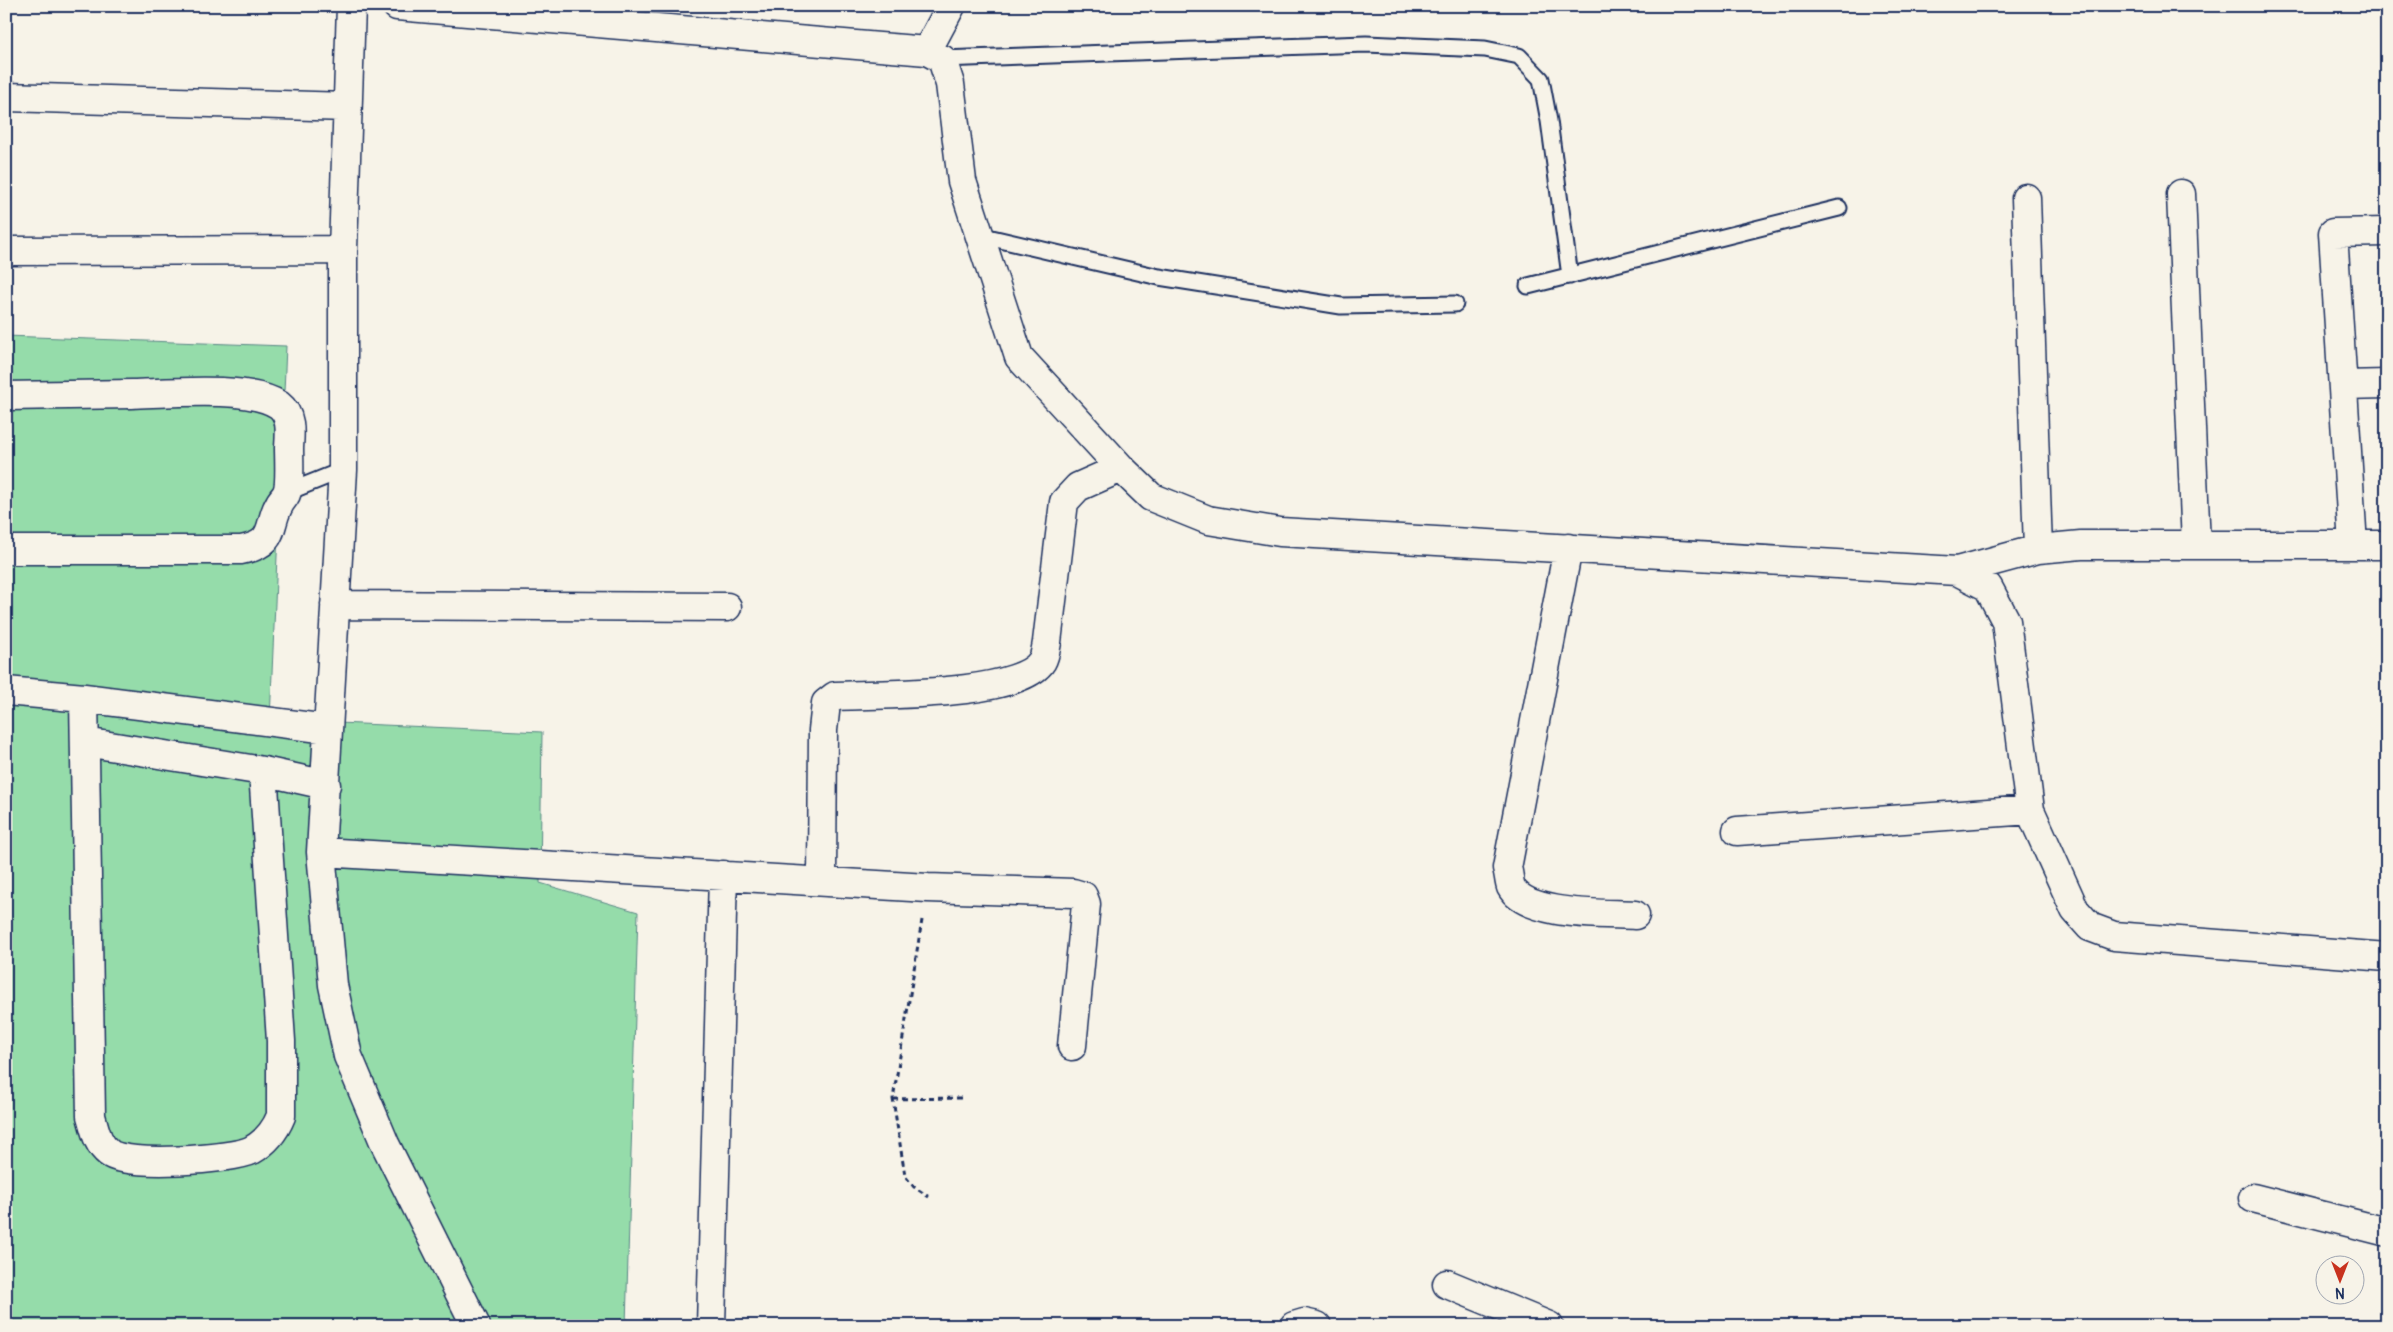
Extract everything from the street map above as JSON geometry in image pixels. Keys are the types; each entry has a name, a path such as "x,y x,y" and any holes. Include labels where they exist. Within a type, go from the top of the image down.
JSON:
{"street":[{"path":"351,6 343,250 343,470 321,852 333,985 348,1056 385,1144 476,1326"},
{"path":"397,6 935,55"},
{"path":"951,6 935,55 950,84 962,180 1019,357 1121,468 1151,497 1208,520 1280,532 1957,570 2038,549 2081,545 2387,545"},
{"path":"6,97 347,107"},
{"path":"2181,194 2196,545"},
{"path":"2026,198 2038,549"},
{"path":"2353,545 2333,233 2387,232"},
{"path":"6,251 343,250"},
{"path":"2343,385 2387,384"},
{"path":"6,396 222,392 264,399 279,406 287,414 290,428 288,492 279,502 270,533 264,542 255,548 241,550 6,550"},
{"path":"822,881 823,730 826,703 835,696 972,689 1000,684 1029,672 1042,661 1047,642 1064,502 1078,487 1121,468"},
{"path":"1568,548 1507,868 1511,887 1521,898 1548,909 1635,916"},
{"path":"1957,570 1988,587 2006,621 2030,810 2075,910 2090,927 2114,936 2387,957"},
{"path":"335,605 727,607"},
{"path":"6,691 84,698 328,729"},
{"path":"84,698 91,1116 101,1145 110,1155 148,1161 225,1157 250,1151 261,1145 277,1126 281,1116 281,1041 263,771"},
{"path":"85,742 263,771 326,785"},
{"path":"1738,831 2030,810"},
{"path":"321,852 928,888 1073,893 1083,896 1086,904 1072,1046"},
{"path":"711,1326 723,875"},
{"path":"2253,1198 2387,1232"},
{"path":"1447,1284 1549,1326"},
{"path":"1294,1326 1304,1323 1317,1326"}],"lane":[{"path":"935,55 1366,44 1485,49 1519,56 1541,79 1550,121 1570,276"},
{"path":"1528,286 1840,208"},
{"path":"979,235 1159,277 1341,306 1455,304"},
{"path":"288,492 343,470"}],"path":[{"path":"928,888 911,977 893,1099 905,1176 914,1187 929,1197"},
{"path":"893,1099 964,1098"}],"green space":[{"path":"6,336 286,346 270,720 542,732 540,883 638,912 626,1326 6,1326"}]}
